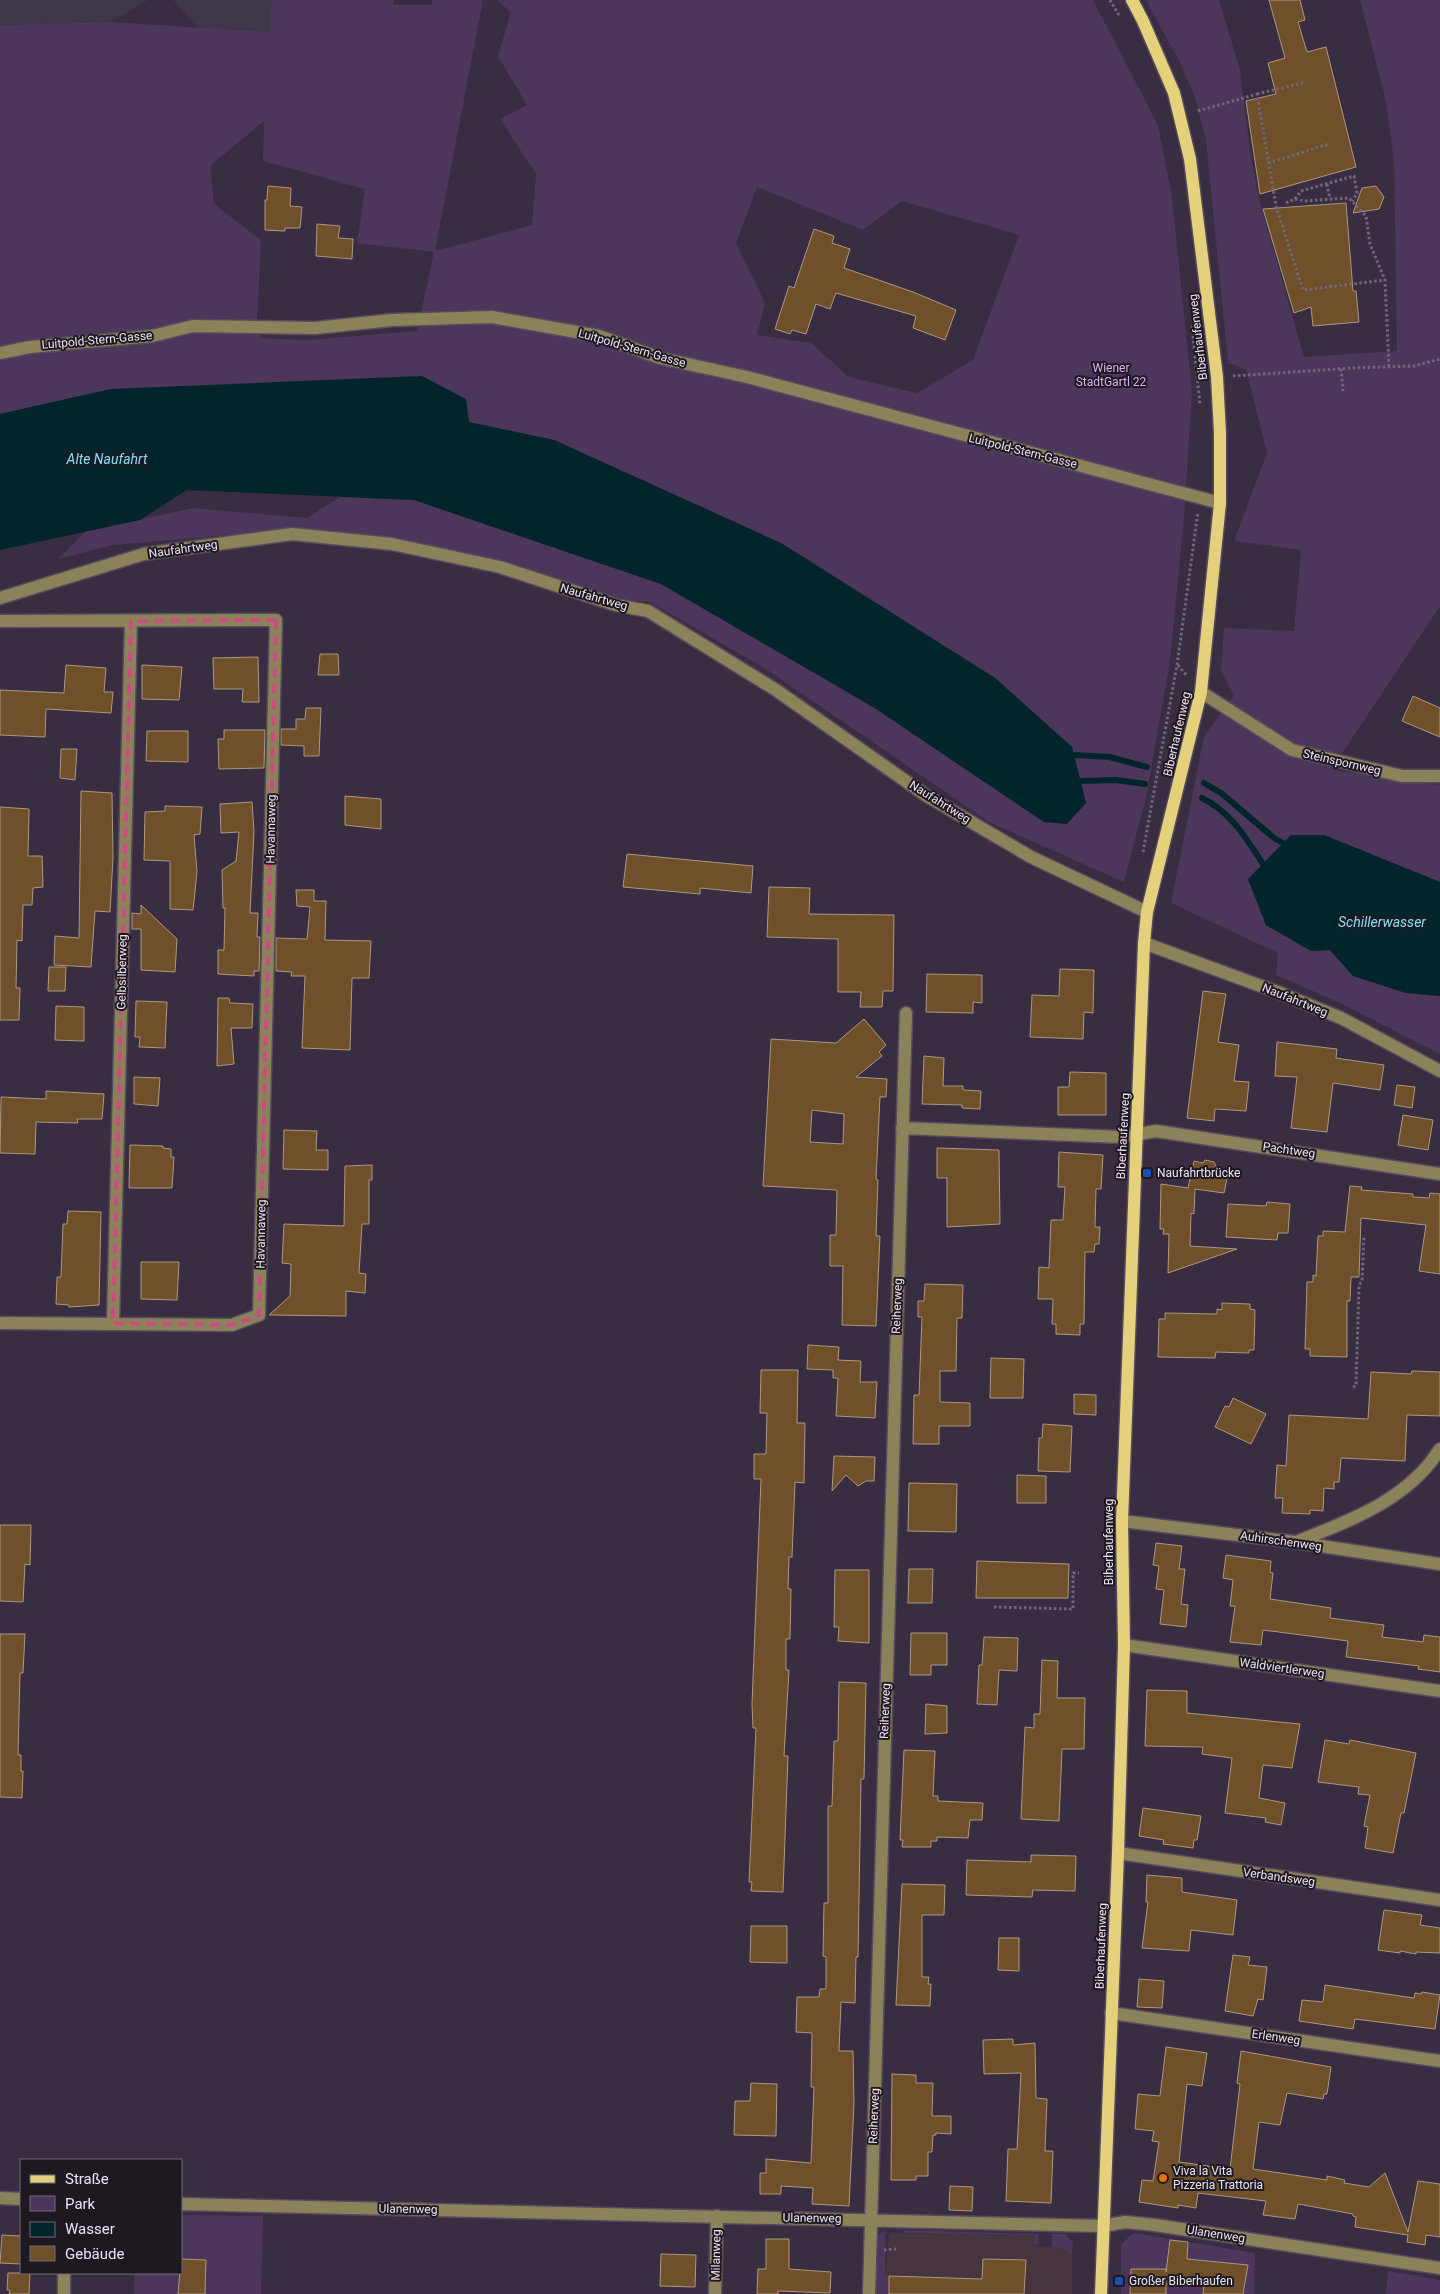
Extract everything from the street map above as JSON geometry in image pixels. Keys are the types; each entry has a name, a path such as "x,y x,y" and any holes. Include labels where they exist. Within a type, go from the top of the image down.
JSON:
{"main road":[{"name":"Biberhaufenweg","path":"1101,2294 1124,1644 1122,1521 1144,943 1147,912 1201,692 1220,503 1220,433 1217,377 1190,159 1174,93 1143,20 1132,0"}],"street":[{"name":"Luitpold-Stern-Gasse","path":"0,353 30,347 152,336 193,326 315,328 392,320 492,317 599,336 660,358 747,377 1220,503"},
{"name":"Naufahrtweg","path":"0,598 144,554 292,534 392,544 500,567 616,605 648,611 776,690 927,796 1031,856 1134,903 1147,912"},
{"name":"Havannaweg","path":"0,621 276,620 260,1315 232,1325 113,1323"},
{"name":"Gelbsilberweg","path":"113,1323 131,621"},
{"name":"Steinspornweg","path":"1201,692 1292,750 1402,776 1440,776"},
{"name":"Naufahrtweg","path":"1144,943 1253,982 1341,1018 1440,1071"},
{"name":"Reiherweg","path":"869,2294 906,1013"},
{"path":"902,1128 1122,1137 1137,1134"},
{"name":"Pachtweg","path":"1137,1134 1164,1132 1440,1174"},
{"path":"0,1323 113,1323"},
{"path":"1295,1542 1379,1506 1404,1488 1426,1467 1440,1448"},
{"name":"Auhirschenweg","path":"1122,1521 1295,1542 1440,1564"},
{"name":"Waldviertlerweg","path":"1124,1644 1440,1691"},
{"name":"Verbandsweg","path":"1118,1853 1440,1900"},
{"name":"Erlenweg","path":"1112,2013 1440,2061"},
{"path":"0,2198 20,2199"},
{"name":"Ulanenweg","path":"182,2204 1103,2226 1124,2222 1440,2268"},
{"name":"Milanweg","path":"714,2294 717,2216"},
{"path":"64,2274 64,2294"}],"path":[{"path":"1110,0 1123,22"},
{"path":"1198,111 1306,82"},
{"path":"1257,94 1276,206 1303,290 1385,280"},
{"path":"1268,163 1329,144"},
{"path":"1295,199 1301,191 1354,176 1357,193 1352,201"},
{"path":"1327,184 1330,199"},
{"path":"1286,202 1295,199 1304,201 1349,198 1366,216 1370,244 1385,280 1389,367"},
{"path":"1191,317 1201,413"},
{"path":"1217,377 1414,366 1440,359"},
{"path":"1340,369 1343,391"},
{"path":"1142,858 1177,665 1197,513"},
{"path":"1353,1387 1356,1386 1358,1285 1362,1281 1364,1235"},
{"path":"994,1607 1073,1609 1073,1573 1079,1573"}],"highlighted area":[{"path":"276,620 259,1315 232,1325 113,1323 131,621"}],"shaded area":[{"path":"0,0 148,0 111,22 0,25"},
{"path":"173,0 272,0 269,32 198,28"},
{"path":"889,2233 1035,2235 1035,2246 1066,2249 1067,2253 1072,2254 1072,2294 889,2294 889,2276 885,2277"}],"green space":[{"name":"Wiener StadtGartl 22","path":"272,0 394,0 393,5 431,5 433,0 483,0 435,251 532,225 536,174 500,119 527,105 498,56 511,12 497,0 1093,0 1158,125 1172,197 1192,393 1184,517 1170,661 1147,793 1124,882 989,822 766,669 648,601 622,601 498,562 396,538 327,537 302,529 113,545 58,559 86,531 193,508 307,518 340,497 414,500 661,584 873,707 1086,803 1072,747 995,678 781,543 554,440 469,422 111,389 0,414 0,25 111,22 269,32","holes":["264,121 263,161 365,189 357,243 434,252 417,331 307,340 261,338 257,321 261,240 214,204 210,166","757,187 863,230 902,201 1019,235 973,360 917,393 849,377 811,343 757,335 765,303 736,243"]},
{"path":"1146,0 1219,0 1240,70 1250,151 1259,199 1304,357 1397,351 1394,161 1386,101 1360,0 1440,0 1440,606 1331,770 1440,785 1440,882 1324,835 1248,880 1266,925 1311,951 1330,950 1353,976 1406,993 1440,995 1440,1054 1338,1002 1276,975 1278,953 1171,903 1204,736 1234,695 1221,671 1224,628 1294,631 1301,550 1234,541 1267,453 1246,369 1228,363 1206,140 1194,94 1179,61"},
{"path":"182,2215 263,2216 261,2294 134,2294 134,2274 182,2274"},
{"path":"886,2230 885,2277 889,2276 889,2294 875,2294 876,2240 878,2235"},
{"path":"903,2230 1038,2234 1038,2244 1035,2246 1035,2235 904,2233"},
{"path":"1134,2233 1255,2253 1254,2294 1121,2294 1121,2244"},
{"path":"1052,2234 1065,2234 1073,2243 1072,2254 1067,2253 1066,2249 1052,2247"},
{"path":"1388,2271 1440,2280 1440,2294 1386,2294"}],"water":[{"name":"Alte Naufahrt","path":"422,376 466,399 469,422 554,440 781,543 995,678 1072,747 1086,803 1067,824 1044,822 873,707 661,584 414,500 187,490 140,520 0,550 0,414 111,389"},
{"name":"Schillerwasser","path":"1291,835 1324,835 1440,882 1440,996 1406,993 1353,976 1330,950 1311,951 1266,925 1248,879"}],"building":[{"path":"1269,0 1300,0 1305,20 1298,22 1307,52 1326,47 1356,167 1260,194 1246,101 1276,94 1268,63 1285,58"},
{"path":"268,186 291,188 290,206 302,207 300,228 285,228 285,231 265,230 265,200 267,200"},
{"path":"1376,186 1384,197 1379,209 1353,213 1362,188"},
{"path":"1346,203 1353,291 1356,291 1359,322 1313,326 1311,307 1294,313 1263,209"},
{"path":"317,224 340,226 338,238 353,239 352,259 316,256"},
{"path":"814,229 834,236 832,243 850,249 844,268 913,292 956,310 945,340 913,328 916,316 836,293 830,309 816,304 806,334 792,330 790,334 775,329 789,286 794,288"},
{"path":"320,654 338,654 339,675 318,675"},
{"path":"258,657 259,702 242,702 243,689 214,689 213,658"},
{"path":"66,665 106,668 104,692 113,692 111,713 46,709 45,737 0,735 0,690 64,693"},
{"path":"142,665 182,667 179,700 142,699"},
{"path":"1413,696 1440,708 1440,737 1402,721"},
{"path":"306,708 321,708 319,756 304,756 304,746 281,745 281,729 296,729 296,719 305,719"},
{"path":"224,730 265,730 264,768 219,769 218,739 224,739"},
{"path":"147,731 188,731 188,762 146,761"},
{"path":"61,749 77,749 75,780 60,778"},
{"path":"81,791 112,793 113,858 110,912 95,911 91,967 54,965 55,936 79,938"},
{"path":"345,796 381,799 381,829 345,825"},
{"path":"252,802 254,831 250,913 258,913 257,937 260,937 259,971 254,971 254,976 218,974 218,950 224,950 225,908 223,908 222,870 236,861 239,832 221,833 220,804"},
{"path":"165,806 202,807 200,834 194,835 197,872 193,910 170,909 170,861 144,860 145,812 165,811"},
{"path":"0,807 29,809 28,856 42,856 43,887 33,888 32,905 23,905 22,941 17,940 16,988 20,988 19,1020 0,1020"},
{"path":"627,854 753,866 751,893 700,888 700,894 623,887"},
{"path":"769,887 810,888 809,914 894,915 893,991 883,991 882,1007 860,1007 861,992 838,992 838,939 767,937"},
{"path":"296,890 314,890 314,901 326,901 325,940 371,941 369,978 352,978 350,1050 302,1048 305,976 291,976 292,972 276,971 276,938 307,939 310,907 297,906"},
{"path":"141,905 177,939 175,972 141,970 141,929 132,929 132,913 141,914"},
{"path":"49,967 66,967 65,991 48,991"},
{"path":"1060,969 1094,970 1093,1013 1084,1012 1083,1039 1030,1037 1032,995 1059,996"},
{"path":"927,974 982,975 982,1003 973,1002 973,1013 926,1012"},
{"path":"1203,991 1226,994 1218,1042 1239,1045 1234,1081 1249,1082 1246,1111 1215,1109 1214,1121 1187,1118"},
{"path":"218,998 229,998 230,1003 253,1004 252,1028 231,1028 234,1064 217,1066"},
{"path":"136,1001 167,1002 165,1048 139,1047 140,1037 135,1037"},
{"path":"56,1006 84,1007 84,1041 55,1040"},
{"path":"864,1019 886,1045 879,1052 882,1056 856,1077 887,1079 886,1097 880,1097 876,1179 878,1180 876,1236 880,1236 876,1326 842,1325 843,1266 830,1266 830,1235 836,1235 837,1190 763,1186 771,1039 836,1043","holes":["812,1110 844,1114 843,1144 810,1142"]},
{"path":"1277,1042 1337,1049 1336,1058 1384,1065 1380,1090 1333,1083 1327,1132 1291,1128 1297,1077 1275,1076"},
{"path":"924,1056 944,1058 943,1086 963,1086 963,1090 981,1091 980,1109 962,1108 962,1105 922,1104"},
{"path":"1070,1072 1106,1073 1106,1115 1058,1115 1058,1087 1069,1087"},
{"path":"134,1077 160,1078 158,1106 134,1104"},
{"path":"1397,1085 1415,1087 1412,1108 1394,1105"},
{"path":"46,1091 104,1094 102,1119 77,1119 78,1123 36,1122 35,1154 0,1153 1,1097 46,1099"},
{"path":"1403,1115 1433,1120 1428,1150 1398,1145"},
{"path":"284,1130 317,1131 316,1150 328,1150 328,1170 283,1169"},
{"path":"130,1145 163,1146 163,1148 171,1149 171,1157 174,1157 172,1188 129,1188"},
{"path":"937,1148 999,1150 1000,1224 947,1227 947,1178 937,1178"},
{"path":"1059,1152 1103,1155 1101,1189 1096,1189 1095,1227 1100,1227 1099,1244 1095,1244 1094,1252 1085,1252 1084,1324 1080,1324 1080,1335 1056,1334 1056,1324 1052,1324 1053,1299 1038,1299 1039,1267 1049,1268 1051,1220 1063,1220 1065,1187 1058,1187"},
{"path":"1205,1160 1214,1162 1219,1173 1228,1174 1224,1193 1195,1189 1194,1214 1191,1213 1190,1246 1237,1249 1168,1273 1169,1234 1163,1234 1164,1229 1160,1229 1161,1184 1188,1188 1194,1161 1203,1163"},
{"path":"372,1165 372,1180 369,1180 369,1224 362,1224 359,1273 366,1274 365,1293 346,1291 346,1316 269,1315 290,1296 291,1264 282,1263 284,1224 344,1226 345,1166"},
{"path":"1350,1186 1362,1187 1361,1190 1413,1194 1413,1197 1429,1198 1430,1193 1440,1194 1440,1274 1419,1271 1426,1225 1361,1218 1359,1277 1351,1277 1350,1301 1347,1301 1347,1357 1310,1356 1310,1349 1305,1349 1307,1282 1313,1282 1313,1275 1316,1276 1318,1236 1323,1236 1323,1231 1345,1232"},
{"path":"1267,1202 1290,1204 1288,1233 1278,1233 1277,1240 1226,1237 1228,1204 1266,1206"},
{"path":"68,1211 101,1212 99,1305 69,1307 69,1305 56,1304 57,1277 61,1277 63,1224 67,1224"},
{"path":"141,1262 179,1262 177,1300 141,1299"},
{"path":"925,1284 963,1285 962,1318 957,1318 956,1371 940,1371 940,1402 970,1403 970,1426 939,1426 939,1444 913,1444 914,1395 919,1395 922,1317 918,1317 918,1301 924,1301"},
{"path":"1222,1303 1250,1304 1250,1309 1255,1310 1254,1350 1249,1350 1249,1353 1216,1352 1215,1358 1158,1357 1159,1319 1165,1319 1165,1313 1217,1314 1217,1309 1222,1310"},
{"path":"808,1345 839,1347 838,1360 861,1361 860,1382 877,1382 875,1418 836,1416 838,1378 833,1378 833,1370 807,1369"},
{"path":"991,1358 1024,1359 1023,1398 990,1398"},
{"path":"761,1370 798,1370 797,1423 805,1423 804,1483 795,1482 792,1557 789,1557 788,1589 791,1589 790,1639 786,1639 786,1670 789,1670 784,1756 788,1756 783,1892 751,1891 752,1882 749,1882 756,1728 753,1728 752,1704 761,1479 754,1479 754,1454 766,1454 767,1413 760,1413"},
{"path":"1412,1371 1440,1372 1440,1416 1407,1415 1405,1461 1341,1458 1339,1482 1334,1482 1334,1489 1324,1488 1323,1511 1310,1510 1310,1514 1282,1513 1283,1498 1275,1498 1277,1465 1286,1466 1289,1415 1368,1419 1371,1372 1411,1374"},
{"path":"1074,1394 1096,1395 1096,1415 1074,1414"},
{"path":"1233,1398 1266,1414 1251,1444 1215,1427 1225,1406 1229,1407"},
{"path":"1043,1424 1072,1426 1070,1472 1038,1471 1039,1438 1042,1438"},
{"path":"834,1456 875,1457 874,1481 866,1481 858,1486 846,1475 832,1491"},
{"path":"1017,1475 1046,1476 1046,1503 1017,1503"},
{"path":"909,1483 957,1484 956,1532 908,1531"},
{"path":"0,1525 31,1525 30,1565 25,1564 23,1602 0,1601"},
{"path":"1156,1543 1182,1546 1179,1569 1185,1569 1181,1604 1188,1605 1186,1627 1160,1624 1164,1590 1156,1589 1159,1566 1153,1565"},
{"path":"1226,1555 1271,1561 1270,1572 1273,1573 1270,1599 1331,1608 1330,1618 1384,1625 1382,1637 1423,1642 1424,1635 1440,1637 1440,1672 1418,1669 1419,1666 1346,1657 1348,1641 1263,1630 1261,1645 1230,1642 1235,1606 1230,1606 1233,1580 1223,1578"},
{"path":"977,1561 1069,1564 1068,1598 976,1598"},
{"path":"909,1569 933,1569 932,1603 908,1603"},
{"path":"835,1570 869,1570 869,1643 838,1641 839,1627 834,1627"},
{"path":"911,1633 947,1633 947,1665 931,1665 931,1675 910,1675"},
{"path":"0,1634 25,1634 23,1673 20,1673 18,1755 21,1755 21,1771 23,1771 22,1798 0,1797"},
{"path":"984,1637 1018,1638 1017,1671 999,1670 997,1705 977,1704 979,1665 982,1665"},
{"path":"1042,1660 1058,1661 1057,1698 1085,1698 1084,1749 1062,1749 1059,1821 1021,1819 1025,1727 1034,1728 1034,1714 1040,1714"},
{"path":"839,1682 866,1683 864,1779 861,1779 858,1957 856,1957 855,2003 841,2002 839,2051 853,2051 854,2104 849,2206 812,2204 813,2188 781,2186 781,2194 760,2194 760,2173 766,2173 766,2159 811,2163 814,2087 811,2087 812,2033 796,2032 797,1997 819,1997 820,1989 826,1989 826,1957 823,1956 824,1903 828,1903 828,1806 832,1806 834,1741 838,1741"},
{"path":"1147,1690 1187,1691 1187,1713 1300,1724 1292,1768 1263,1765 1259,1798 1285,1803 1281,1825 1265,1822 1266,1818 1225,1813 1232,1758 1202,1754 1203,1747 1145,1746"},
{"path":"926,1704 947,1706 947,1733 925,1734"},
{"path":"1325,1740 1349,1744 1350,1740 1416,1753 1404,1813 1401,1813 1393,1853 1365,1848 1368,1827 1364,1826 1370,1795 1358,1794 1359,1787 1318,1782"},
{"path":"904,1750 935,1751 933,1796 938,1796 938,1801 983,1803 982,1820 970,1820 968,1838 937,1837 937,1841 931,1841 931,1847 902,1847 903,1840 900,1840"},
{"path":"1143,1808 1201,1816 1197,1840 1194,1840 1193,1848 1163,1844 1164,1840 1139,1836"},
{"path":"1031,1855 1076,1856 1075,1891 1033,1890 1032,1897 966,1895 967,1860 1031,1862"},
{"path":"1147,1875 1182,1878 1182,1892 1237,1900 1233,1935 1191,1930 1189,1951 1142,1948 1148,1902 1146,1902"},
{"path":"902,1884 945,1885 944,1915 922,1915 922,1977 929,1977 928,1984 931,1984 930,2006 896,2005"},
{"path":"1384,1910 1422,1915 1420,1925 1440,1928 1440,1953 1416,1952 1416,1954 1378,1950"},
{"path":"751,1926 787,1926 787,1963 750,1962"},
{"path":"999,1938 1019,1938 1019,1971 998,1970"},
{"path":"1233,1955 1250,1957 1248,1965 1267,1967 1263,2000 1258,1999 1253,2016 1225,2011"},
{"path":"1139,1979 1164,1981 1162,2008 1137,2007"},
{"path":"1325,1985 1414,1998 1415,1993 1421,1994 1422,1992 1440,1995 1435,2029 1355,2019 1353,2029 1299,2021 1302,2000 1323,2002"},
{"path":"1013,2039 1013,2045 1035,2043 1036,2098 1047,2099 1045,2151 1053,2151 1051,2203 1006,2201 1008,2149 1017,2149 1021,2073 984,2074 983,2040"},
{"path":"1166,2047 1207,2053 1202,2086 1187,2084 1179,2162 1230,2169 1240,2084 1237,2083 1241,2051 1331,2067 1327,2094 1324,2094 1323,2099 1287,2093 1280,2125 1259,2122 1253,2169 1327,2180 1327,2176 1345,2180 1344,2183 1369,2187 1385,2173 1408,2232 1418,2181 1440,2184 1440,2237 1426,2235 1425,2245 1407,2242 1408,2235 1355,2227 1356,2217 1353,2214 1298,2204 1295,2219 1263,2215 1266,2201 1198,2193 1196,2208 1178,2205 1178,2208 1139,2202 1142,2180 1153,2181 1159,2142 1152,2141 1154,2131 1135,2129 1138,2094 1160,2096"},
{"path":"892,2074 916,2075 916,2083 933,2083 932,2116 951,2116 951,2134 936,2133 936,2135 933,2135 932,2152 928,2152 928,2176 916,2176 916,2180 891,2180"},
{"path":"751,2083 777,2084 776,2136 734,2135 735,2101 750,2101"},
{"path":"950,2186 973,2187 972,2211 949,2210"},
{"path":"2,2235 20,2236 20,2264 0,2263"},
{"path":"766,2239 789,2239 789,2269 831,2272 830,2293 778,2291 778,2294 757,2294 758,2269 766,2269"},
{"path":"1170,2240 1188,2242 1187,2259 1248,2265 1243,2294 1203,2294 1204,2284 1166,2284 1166,2294 1130,2294 1131,2269 1166,2269 1166,2272"},
{"path":"661,2254 696,2255 695,2287 660,2286"},
{"path":"182,2259 206,2260 205,2294 178,2294 180,2274 182,2274"},
{"path":"983,2259 1026,2260 1024,2294 889,2294 889,2276 982,2279"},
{"path":"8,2273 30,2274 29,2294 9,2294 10,2290 7,2290"}],"waterway":[{"path":"1074,755 1110,757 1147,767"},
{"path":"1080,781 1116,780 1145,784"},
{"path":"1204,783 1221,793 1274,838 1283,843"},
{"path":"1202,798 1230,818 1263,864"}],"place":[{"name":"Naufahrtbrücke","path":"1147,1173"},
{"name":"Viva la Vita Pizzeria Trattoria","path":"1163,2178"},
{"name":"Großer Biberhaufen","path":"1119,2281"}]}
